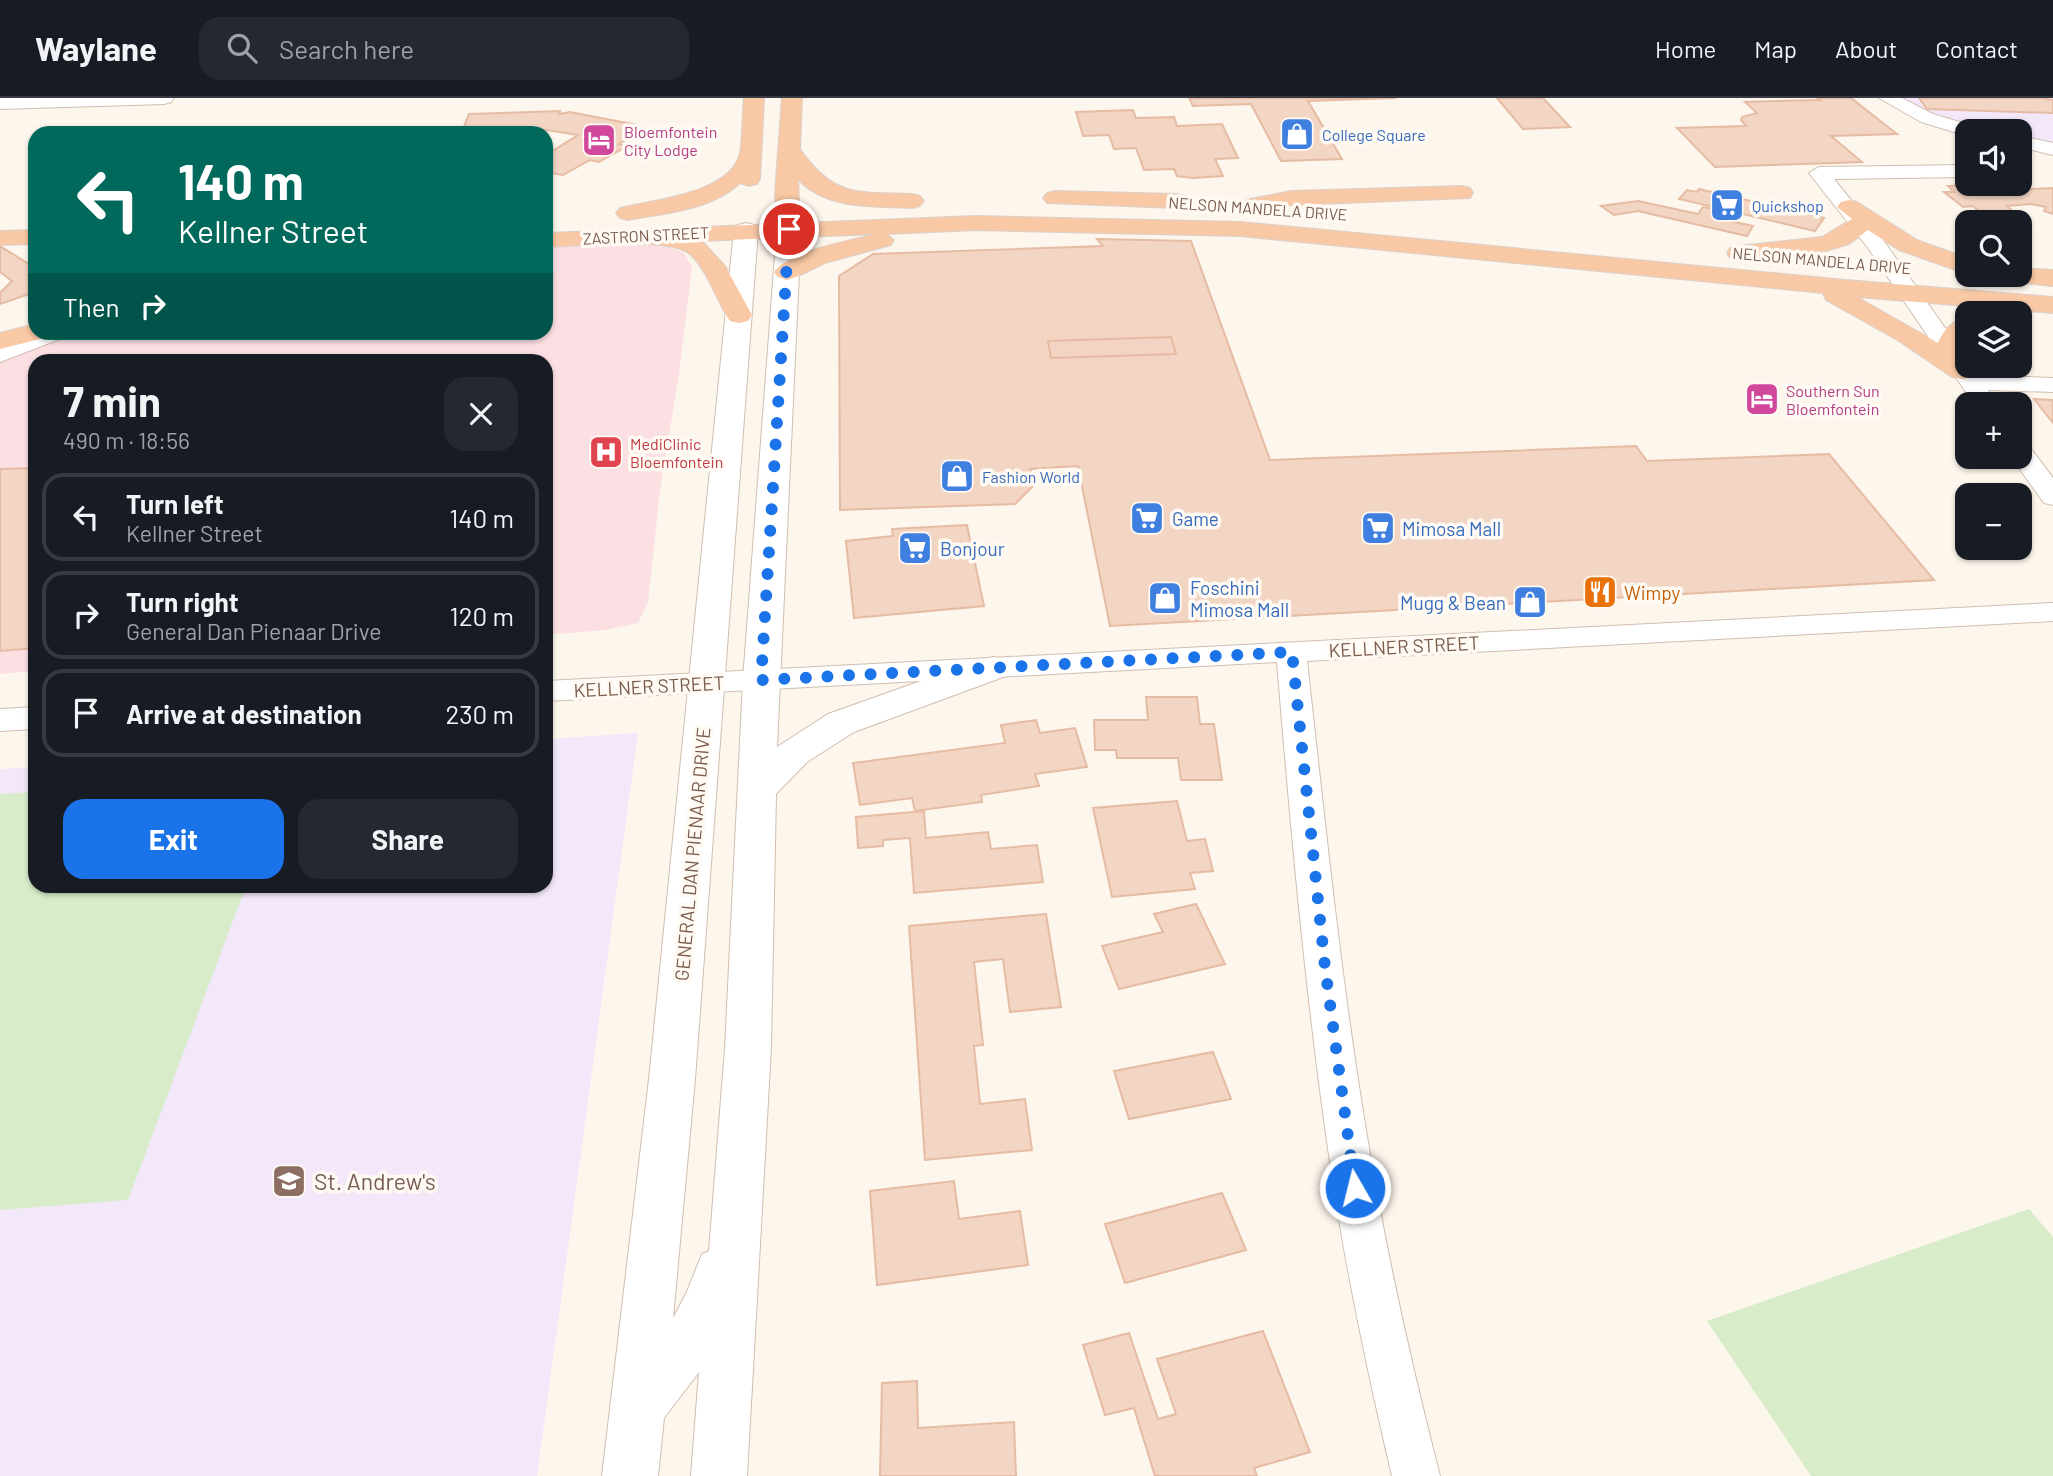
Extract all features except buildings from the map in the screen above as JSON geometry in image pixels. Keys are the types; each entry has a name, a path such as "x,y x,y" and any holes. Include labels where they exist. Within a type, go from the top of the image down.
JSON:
{"highway":[{"path":"788,217 792,98"},
{"path":"743,213 754,128 744,100"},
{"path":"790,151 812,181 821,187 846,195 912,201"},
{"path":"628,213 685,202 722,188 742,172 751,155"},
{"path":"1249,206 1291,198 1462,193"},
{"name":"NELSON MANDELA DRIVE","path":"1031,198 1196,202"},
{"name":"NELSON MANDELA DRIVE","path":"788,217 912,201 940,201"},
{"name":"NELSON MANDELA DRIVE","path":"1222,204 1390,218"},
{"name":"NELSON MANDELA DRIVE","path":"601,214 743,213 956,223 1240,229 1808,285 2053,305"},
{"name":"ZASTRON STREET","path":"553,240 614,236 743,213"},
{"path":"1739,253 1826,244 1840,239 1854,216 1955,265"},
{"path":"787,272 832,253 956,223"},
{"path":"614,236 672,241 697,247 713,266 738,316"},
{"path":"0,238 28,237"},
{"name":"NELSON MANDELA DRIVE","path":"1712,251 1955,269"},
{"path":"2032,277 2053,278"},
{"path":"1808,285 1855,303 1955,364"},
{"path":"2032,315 2053,314"},
{"path":"0,341 28,334"}],"street":[{"path":"0,103 164,98"},
{"path":"1888,98 1927,118 1955,127"},
{"path":"2032,145 2053,149"},
{"path":"1955,170 1819,173 1892,266 1955,359"},
{"name":"GENERAL DAN PIENAAR DRIVE","path":"630,1476 672,1079 708,683 738,316 743,213"},
{"path":"719,1476 748,1048 761,680 787,272 788,217"},
{"path":"730,414 750,409 759,401 770,358 783,329"},
{"path":"0,355 37,340"},
{"path":"2018,378 2053,384"},
{"path":"2032,467 2053,497"},
{"name":"KELLNER STREET","path":"553,691 2053,612"},
{"path":"1292,652 1325,967 1362,1243 1416,1476"},
{"path":"757,790 794,753 841,723 993,668"},
{"path":"0,720 28,718"},
{"path":"636,1407 681,1356 704,1319 737,1205"}],"shaded area":[{"path":"1898,98 2053,98 2053,147 2032,142 2032,119 1955,119 1955,124 1932,119"},
{"name":"MediClinic Bloemfontein","path":"658,244 683,252 692,267 679,374 660,490 648,602 638,623 606,630 553,634 553,354 28,354 28,672 0,674 0,360 50,340 553,340 553,246"},
{"name":"St. Andrew's","path":"638,733 537,1476 0,1476 0,769 28,767 28,893 553,893 553,739"}],"green space":[{"path":"28,792 28,893 243,893 128,1200 0,1210 0,794"},
{"path":"2029,1209 2053,1237 2053,1476 1811,1476 1707,1321"}],"place":[{"name":"College Square","path":"1297,134"},
{"name":"Bloemfontein City Lodge","path":"599,140"},
{"name":"Quickshop","path":"1727,205"},
{"name":"Southern Sun Bloemfontein","path":"1762,399"},
{"name":"MediClinic Bloemfontein","path":"606,452"},
{"name":"Fashion World","path":"957,476"},
{"name":"Game","path":"1147,518"},
{"name":"Mimosa Mall","path":"1378,528"},
{"name":"Bonjour","path":"915,548"},
{"name":"Wimpy","path":"1600,592"},
{"name":"Foschini Mimosa Mall","path":"1165,598"},
{"name":"Mugg & Bean","path":"1530,602"},
{"name":"St. Andrew's","path":"289,1181"}],"route":[{"path":"789,229 761,680 1292,652 1325,967 1355,1188"}]}
